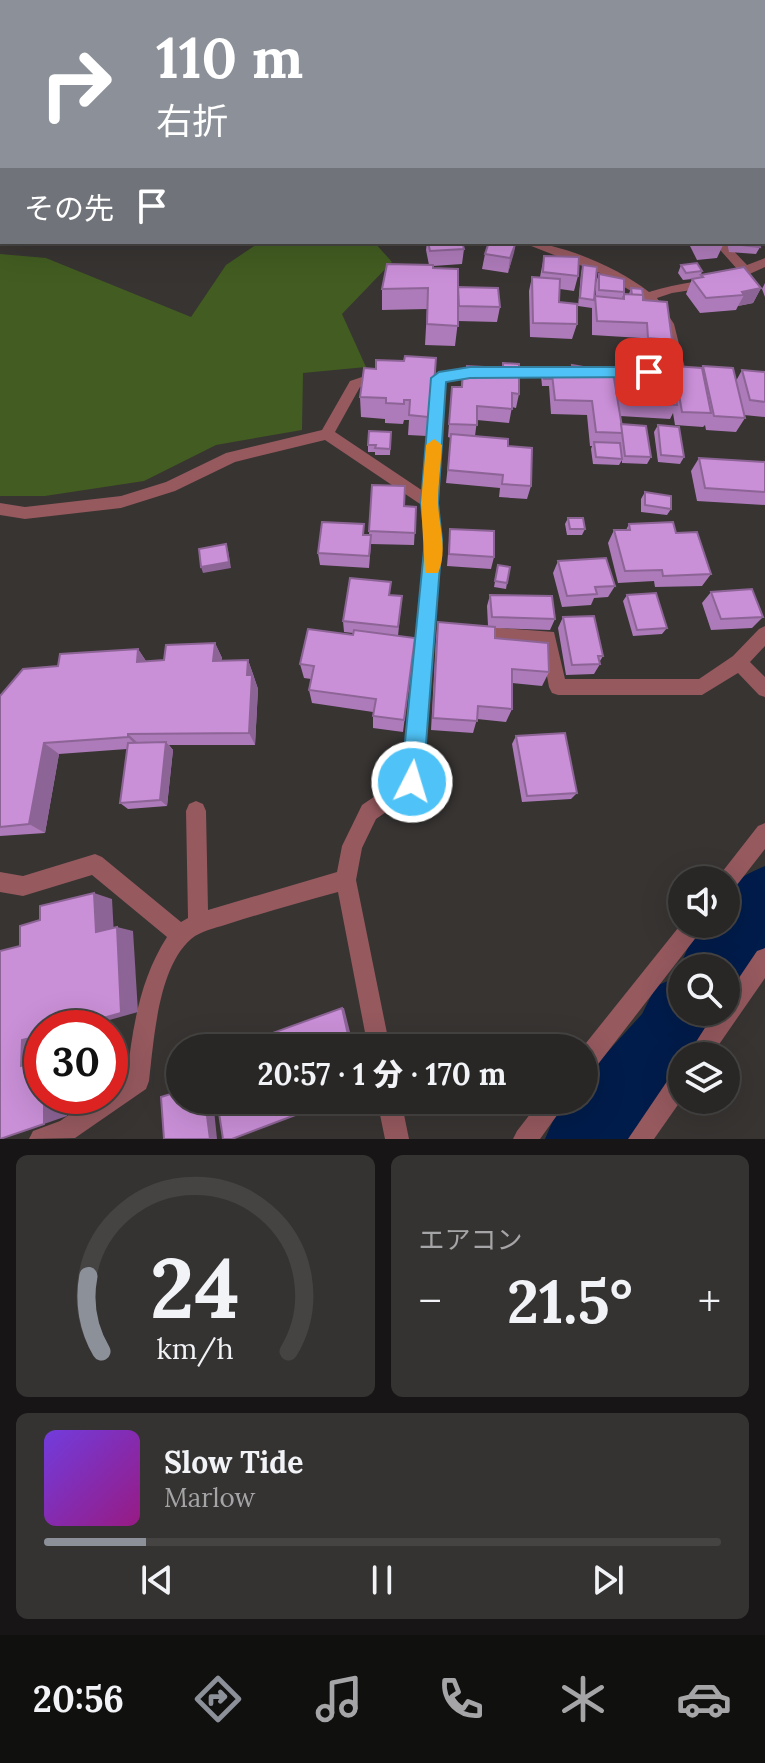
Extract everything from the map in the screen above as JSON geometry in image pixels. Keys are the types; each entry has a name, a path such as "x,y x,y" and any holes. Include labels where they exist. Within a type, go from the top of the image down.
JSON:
{"street":[{"path":"533,244 579,260 650,296 665,317 679,372"},
{"path":"574,244 579,260"},
{"path":"721,244 745,270"},
{"path":"650,296 670,289 721,282 765,262"},
{"path":"0,509 25,513 121,502 170,487 231,457 327,434 355,384 386,375 439,378 470,373 708,374"},
{"path":"376,1034 346,880 352,846 369,812 412,782 441,632 430,503 439,378"},
{"path":"327,434 430,503"},
{"path":"441,632 548,637 558,687 702,687 739,662 765,634"},
{"path":"739,662 765,689"},
{"path":"190,930 196,811"},
{"path":"739,866 765,833"},
{"path":"0,882 23,886 95,864 190,930"},
{"path":"41,1139 67,1130 138,1081 145,1021 161,965 190,930 346,880"},
{"path":"598,1046 683,938"},
{"path":"708,1042 765,959"},
{"path":"640,1139 668,1099"},
{"path":"392,1114 397,1139"},
{"path":"525,1139 545,1114"}],"green space":[{"path":"257,244 376,244 392,262 342,314 366,367 303,373 302,430 216,445 144,481 45,496 0,496 0,254 46,258 191,317 226,265"}],"building":[{"path":"428,244 463,244 464,249 430,251"},
{"path":"488,244 515,244 510,258 485,254"},
{"path":"544,256 579,257 578,276 543,272"},
{"path":"697,263 702,271 686,273 681,265"},
{"path":"387,264 458,269 458,326 427,324 428,288 382,289"},
{"path":"583,265 597,267 594,300 580,298"},
{"path":"744,267 761,288 742,292 744,295 706,298 692,279 703,277 701,275"},
{"path":"599,274 624,279 624,292 599,290"},
{"path":"532,277 560,279 559,302 577,304 577,324 533,323"},
{"path":"458,287 498,288 500,307 459,306"},
{"path":"631,288 642,289 644,300 643,295 632,295"},
{"path":"624,294 643,295 643,300 667,302 672,340 648,338 647,323 597,321 595,296 624,299"},
{"path":"405,356 436,358 432,411 429,410 428,417 409,415 410,400 404,400 404,404 386,403 386,398 360,397 364,368 376,369 376,360 404,361"},
{"path":"503,363 519,364 519,394 512,393 512,409 477,406 477,425 449,424 452,387 462,387 463,370 467,370 467,366 503,368"},
{"path":"572,365 613,372 623,433 596,432 592,401 555,400 552,374 573,375"},
{"path":"674,366 702,368 711,413 682,412"},
{"path":"703,366 733,368 745,418 714,416"},
{"path":"542,367 557,368 558,374 544,379"},
{"path":"742,370 765,372 765,402 750,400"},
{"path":"622,375 672,378 677,405 626,402"},
{"path":"621,424 646,426 651,457 625,456"},
{"path":"658,425 679,427 684,457 661,455"},
{"path":"369,431 391,432 390,449 368,445"},
{"path":"451,434 508,439 508,446 532,448 531,486 502,484 503,475 448,470"},
{"path":"594,442 620,443 622,459 596,457"},
{"path":"699,458 765,462 765,492 705,488"},
{"path":"372,485 405,486 404,506 416,507 415,533 369,531"},
{"path":"645,492 671,496 671,509 645,505"},
{"path":"568,518 583,518 585,529 570,529"},
{"path":"322,522 364,524 363,535 371,535 369,556 318,553"},
{"path":"673,522 676,533 697,532 711,574 663,576 662,570 625,571 614,530 630,530 629,524"},
{"path":"450,529 494,531 494,557 449,554"},
{"path":"226,544 229,562 201,567 199,549"},
{"path":"606,558 615,586 595,587 597,594 567,596 558,561"},
{"path":"498,565 510,567 507,583 495,581"},
{"path":"350,578 391,582 389,595 402,596 398,627 343,621"},
{"path":"752,589 763,617 721,619 711,592"},
{"path":"656,593 667,628 637,630 627,595"},
{"path":"490,595 552,596 555,619 492,617"},
{"path":"594,616 603,656 598,656 600,664 572,665 563,617"},
{"path":"438,622 495,627 495,638 548,643 549,672 512,669 512,709 478,706 477,721 433,718"},
{"path":"308,629 353,635 354,630 415,638 404,720 373,716 376,699 309,690 314,666 300,664"},
{"path":"215,643 213,661 248,660 247,675 252,675 249,733 128,734 128,737 44,743 29,824 0,827 0,696 23,669 58,666 60,654 138,649 137,662 164,660 166,645"},
{"path":"565,733 577,793 527,796 516,736"},
{"path":"166,742 160,800 120,803 128,743"},
{"path":"94,893 96,932 117,927 121,1010 24,1010 21,1066 24,1065 24,1114 44,1114 44,1124 0,1139 0,951 20,946 20,926 40,920 40,906"},
{"path":"342,1008 348,1034 270,1034"},
{"path":"166,1095 166,1114 207,1114 210,1139 164,1139 161,1097"},
{"path":"219,1114 298,1114 232,1139 223,1139"}],"waterway":[{"path":"725,954 765,900"},
{"path":"585,1139 642,1068 669,1041 676,1026"}],"slow traffic":[{"path":"431,568 434,540 430,503 434,445"}],"route":[{"path":"412,782 434,540 430,503 439,378 470,373 649,372"}]}
